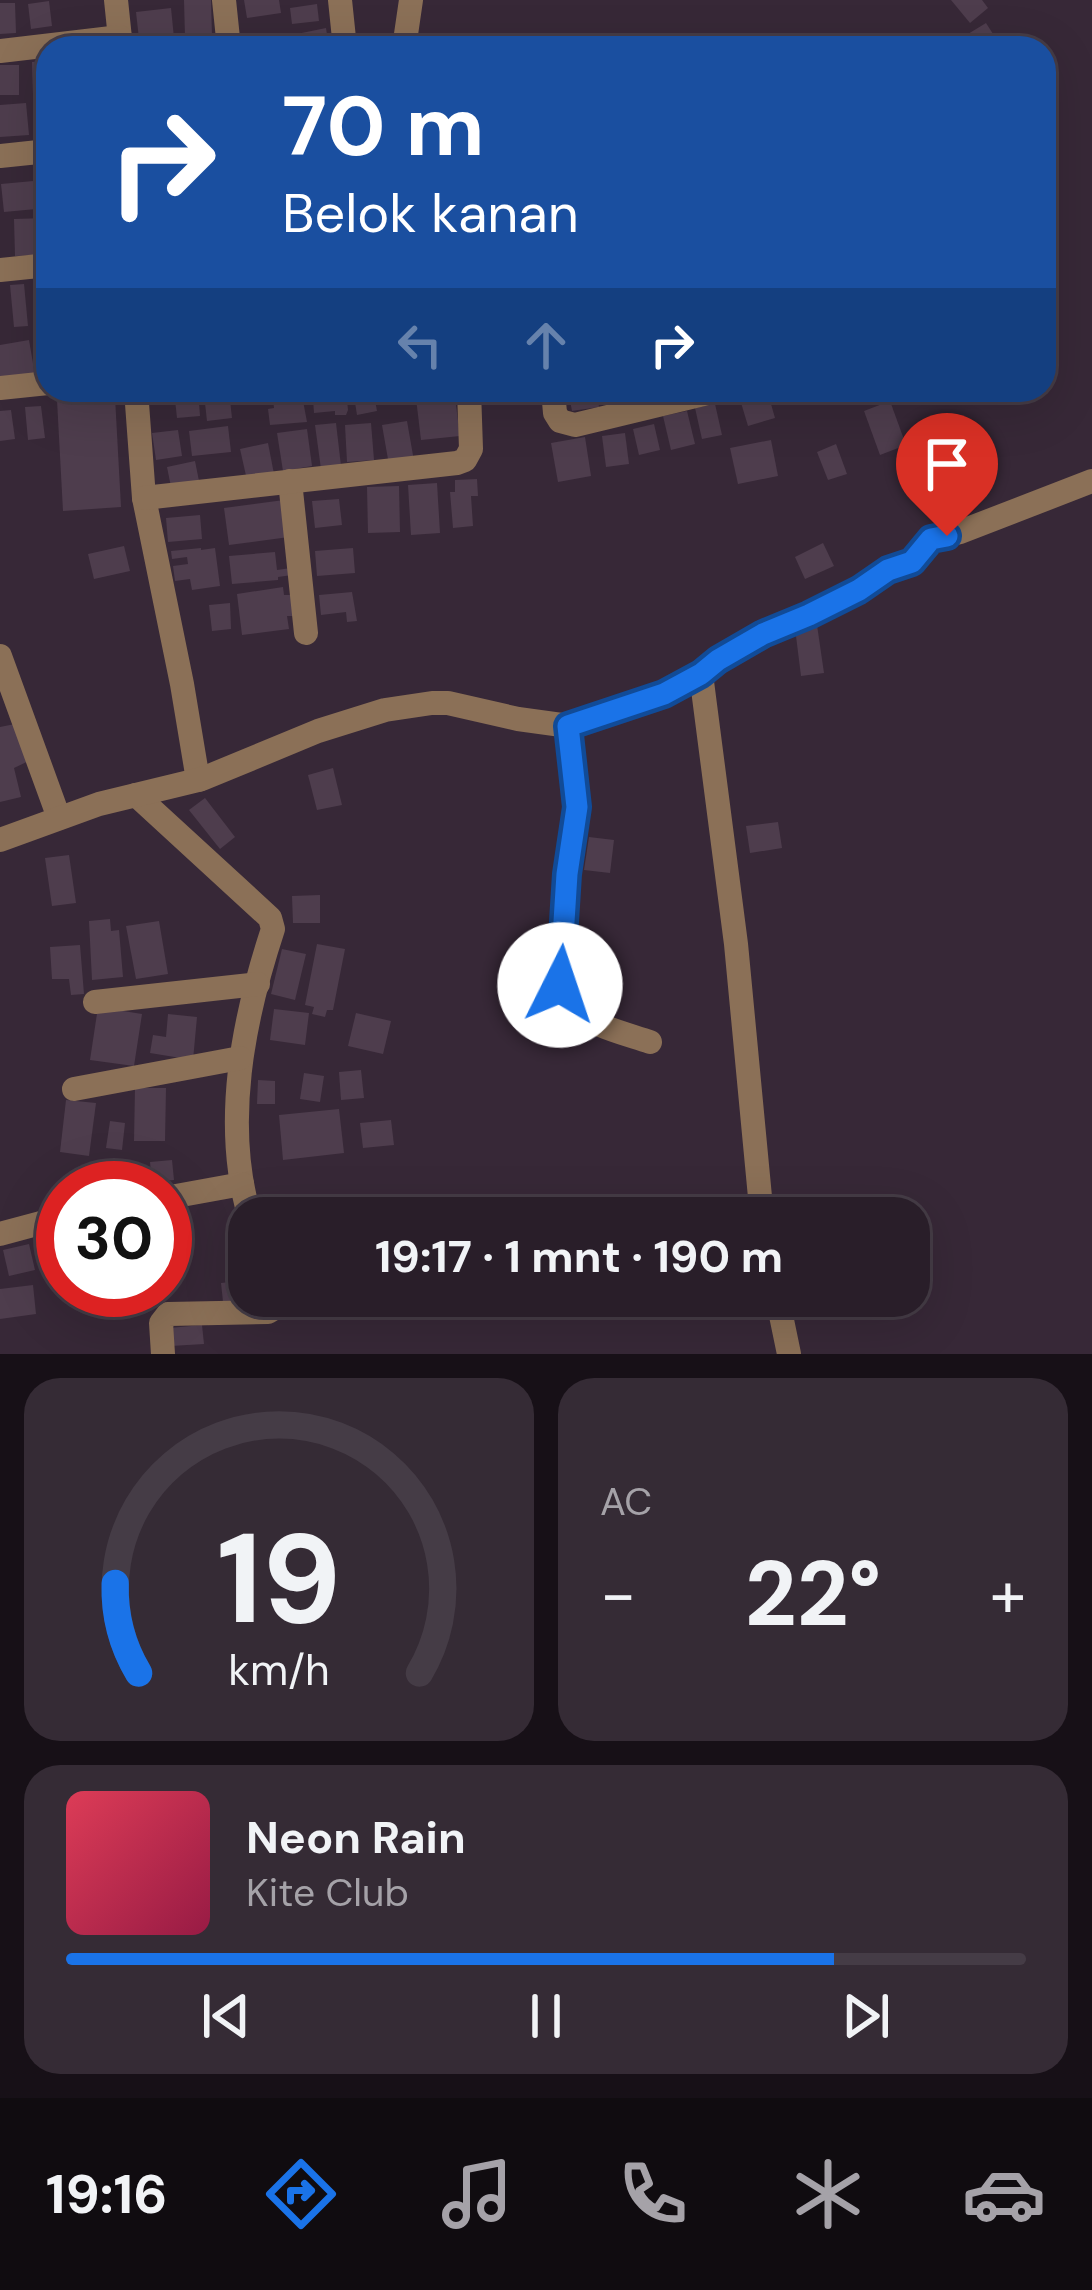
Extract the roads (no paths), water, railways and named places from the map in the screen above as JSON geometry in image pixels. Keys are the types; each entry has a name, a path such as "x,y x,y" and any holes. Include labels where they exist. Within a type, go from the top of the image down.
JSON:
{"street":[{"path":"116,0 120,36"},
{"path":"224,0 228,36"},
{"path":"340,0 344,36"},
{"path":"406,36 411,0"},
{"path":"0,51 36,48"},
{"path":"0,156 36,152"},
{"path":"0,270 36,266"},
{"path":"0,388 36,384"},
{"path":"137,402 144,498 198,780"},
{"path":"144,498 465,460 471,449 469,402"},
{"path":"554,402 560,421 568,424 644,402"},
{"path":"290,481 306,633"},
{"path":"0,840 59,818 198,780 318,731 386,710 459,704 568,726 664,694 763,634 912,562 931,539 1092,482"},
{"path":"0,656 59,818"},
{"path":"701,674 736,944 760,1197"},
{"path":"568,726 577,807 560,985 568,1004 596,1023 650,1042"},
{"path":"136,795 270,918 273,929 240,1058 237,1138 245,1197"},
{"path":"95,1002 258,983"},
{"path":"74,1089 240,1058"},
{"path":"192,1193 242,1184"},
{"path":"0,1234 36,1224"},
{"path":"163,1354 161,1322 168,1314 228,1313"},
{"path":"781,1317 789,1354"}]}
